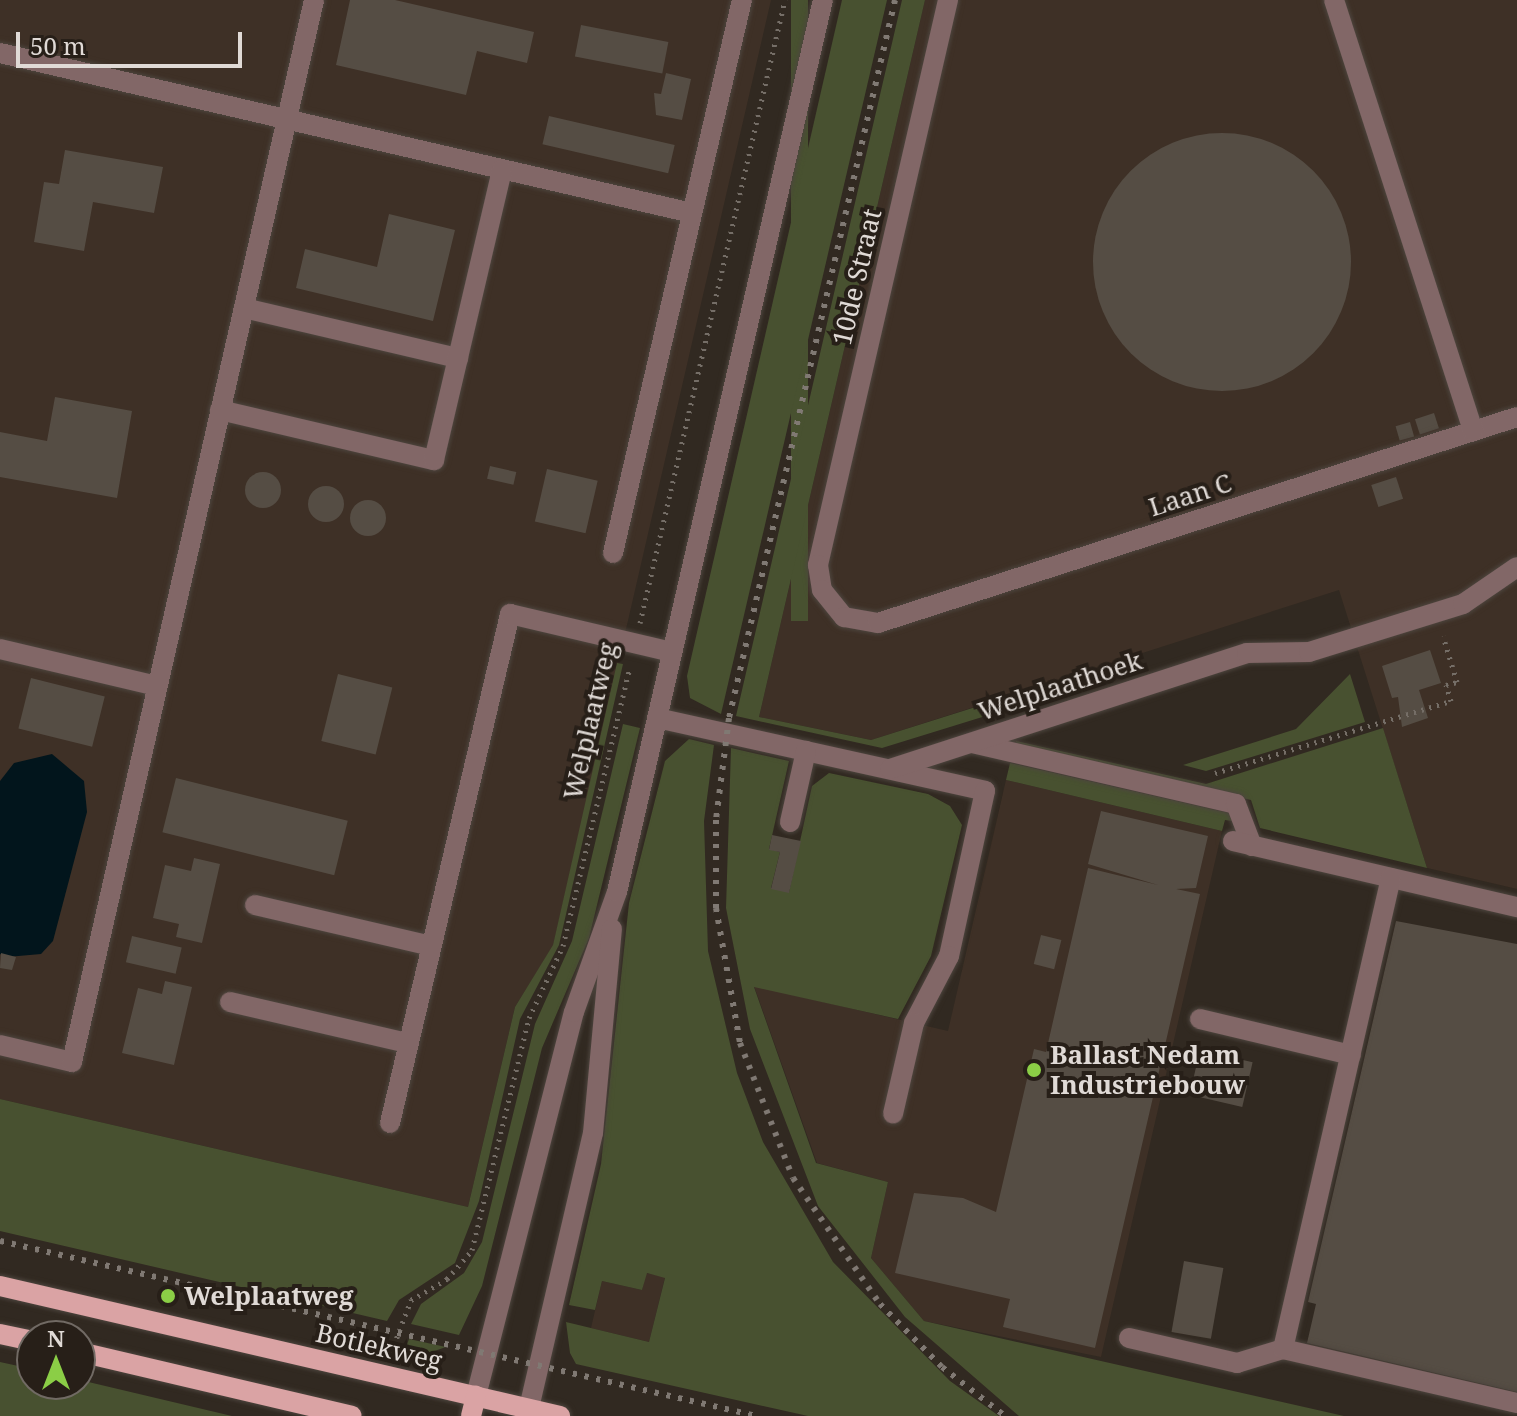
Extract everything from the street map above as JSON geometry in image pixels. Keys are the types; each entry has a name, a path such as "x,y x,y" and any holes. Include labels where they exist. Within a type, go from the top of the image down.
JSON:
{"main road":[{"name":"Botlekweg","path":"0,1286 386,1375 474,1406 560,1416"},
{"path":"96,1356 352,1416"}],"street":[{"path":"0,1045 72,1062 314,0"},
{"path":"613,553 742,0"},
{"path":"474,1406 574,1012 617,892 823,0"},
{"name":"10de Straat","path":"878,623 844,617 822,590 818,565 948,0"},
{"path":"1334,0 1473,431"},
{"path":"0,53 692,213"},
{"path":"220,410 434,460 502,170"},
{"path":"244,308 458,358"},
{"name":"Laan C","path":"878,623 1517,417"},
{"name":"Welplaathoek","path":"888,770 1247,653 1309,652 1463,604 1517,567"},
{"path":"390,1123 510,614 672,652"},
{"path":"0,649 157,686"},
{"path":"657,718 985,791 949,956 914,1023 893,1114"},
{"path":"970,742 1236,804 1243,844 1517,907"},
{"path":"790,822 806,751"},
{"path":"1283,1349 1391,878"},
{"path":"528,1412 593,1133 617,892"},
{"path":"255,905 431,946"},
{"path":"230,1002 408,1043"},
{"path":"1200,1019 1351,1055"},
{"path":"1129,1338 1237,1363 1283,1349 1517,1403"}],"path":[{"name":"Welplaatweg","path":"386,1375 404,1310 472,1250 529,1018 563,946 785,0"},
{"path":"1204,777 1451,701 1446,685 1457,682 1435,613"}],"shaded area":[{"path":"0,0 771,0 553,946 515,1007 468,1207 0,1099"},
{"path":"925,0 1517,0 1517,889 1427,868 1339,590 871,740 759,717"},
{"path":"1006,780 1222,831 1101,1357 924,1321 871,1258 888,1182 817,1163 754,986 948,1031"},
{"path":"646,1273 665,1277 649,1342 591,1328 602,1281 642,1290"}],"green space":[{"path":"791,0 808,0 808,621 791,621"},
{"path":"842,0 887,0 721,714 690,698 687,676"},
{"path":"902,0 925,0 759,717 871,740 1001,699 1005,710 882,748 736,716"},
{"path":"617,663 623,664 559,945 520,1019 479,1201 455,1263 399,1300 387,1321 0,1231 0,1099 468,1207 515,1007 553,945"},
{"path":"1350,674 1365,722 1206,771 1183,765 1296,729"},
{"path":"623,724 640,728 589,938 542,1048 482,1286 459,1335 411,1324 421,1304 464,1273 482,1242 535,1024 572,941"},
{"path":"1383,728 1427,868 1260,828 1251,800 1015,747 1016,741 1206,784"},
{"path":"689,739 714,745 704,821 708,951 737,1073 763,1142 833,1262 950,1381 999,1416 808,1416 576,1364 570,1353 566,1322 649,1342 665,1278 647,1273 642,1290 602,1281 595,1310 569,1305 601,1164 629,903 665,761"},
{"path":"731,748 789,761 769,849 780,852 771,888 789,892 812,786 829,773 928,794 950,806 962,825 931,956 898,1019 754,987 816,1163 888,1182 871,1258 924,1321 1344,1416 1019,1416 905,1317 818,1206 750,1029 726,908"},
{"path":"1010,763 1233,814 1232,821 1225,820 1222,831 1006,780"},
{"path":"409,1339 446,1347 400,1363"},
{"path":"0,1362 16,1366 16,1400 96,1400 96,1384 232,1416 0,1416"}],"water":[{"path":"52,754 84,781 87,812 53,941 41,954 7,957 0,954 0,781 14,763"}],"building":[{"path":"350,0 395,0 534,32 527,63 477,51 466,95 336,65"},
{"path":"581,25 668,42 662,73 575,56"},
{"path":"666,73 691,79 682,120 656,115 654,93 661,94"},
{"path":"549,116 675,145 668,173 542,144"},
{"path":"1209,133 1235,133 1260,138 1283,148 1304,162 1322,180 1346,224 1351,262 1346,300 1336,323 1322,344 1304,362 1260,386 1235,391 1209,391 1184,386 1161,376 1140,362 1122,344 1098,300 1093,275 1093,249 1098,224 1108,201 1122,180 1140,162 1184,138"},
{"path":"65,150 163,167 154,213 93,202 84,251 34,242 44,182 59,184"},
{"path":"389,214 455,230 433,321 296,288 305,249 377,267"},
{"path":"55,397 132,411 117,498 0,477 0,432 47,441"},
{"path":"1434,413 1439,428 1420,434 1415,419"},
{"path":"1410,422 1414,436 1400,441 1396,426"},
{"path":"490,466 516,472 513,485 487,479"},
{"path":"547,469 598,481 586,533 535,522"},
{"path":"263,472 276,477 281,490 276,503 263,508 250,503 245,490 250,477"},
{"path":"1396,477 1403,499 1378,507 1371,485"},
{"path":"326,486 339,491 344,504 339,517 326,522 313,517 308,504 313,491"},
{"path":"368,500 381,505 386,518 381,531 368,536 355,531 350,518 355,505"},
{"path":"1430,650 1441,683 1419,690 1428,718 1402,727 1398,697 1392,698 1382,666"},
{"path":"338,674 392,688 376,754 321,741"},
{"path":"31,678 105,696 92,747 18,728"},
{"path":"176,778 348,821 334,875 162,832"},
{"path":"1101,811 1208,836 1196,888 1176,889 1200,894 1095,1348 1003,1327 1010,1299 895,1273 914,1193 963,1198 996,1212 1034,1049 1046,1052 1088,868 1158,885 1088,864"},
{"path":"772,835 801,841 789,893 771,889 780,852 769,850"},
{"path":"194,858 220,864 202,943 176,937 179,924 153,918 165,865 191,871"},
{"path":"1396,921 1517,944 1517,1392 1307,1343 1316,1304 1308,1302"},
{"path":"1041,935 1061,940 1054,969 1034,964"},
{"path":"132,936 182,947 176,974 126,962"},
{"path":"1,953 16,957 12,970 0,968"},
{"path":"165,981 192,987 174,1065 122,1053 138,988 162,994"},
{"path":"1200,1050 1253,1062 1242,1107 1190,1095"},
{"path":"1184,1261 1223,1268 1211,1339 1171,1332"}],"railway":[{"path":"895,0 729,718 716,820 716,908 740,1043 793,1178 880,1304 942,1367 1005,1416"},
{"path":"0,1241 757,1416"}],"place":[{"name":"Ballast Nedam Industriebouw","path":"1034,1070"},
{"name":"Welplaatweg","path":"168,1296"}]}
